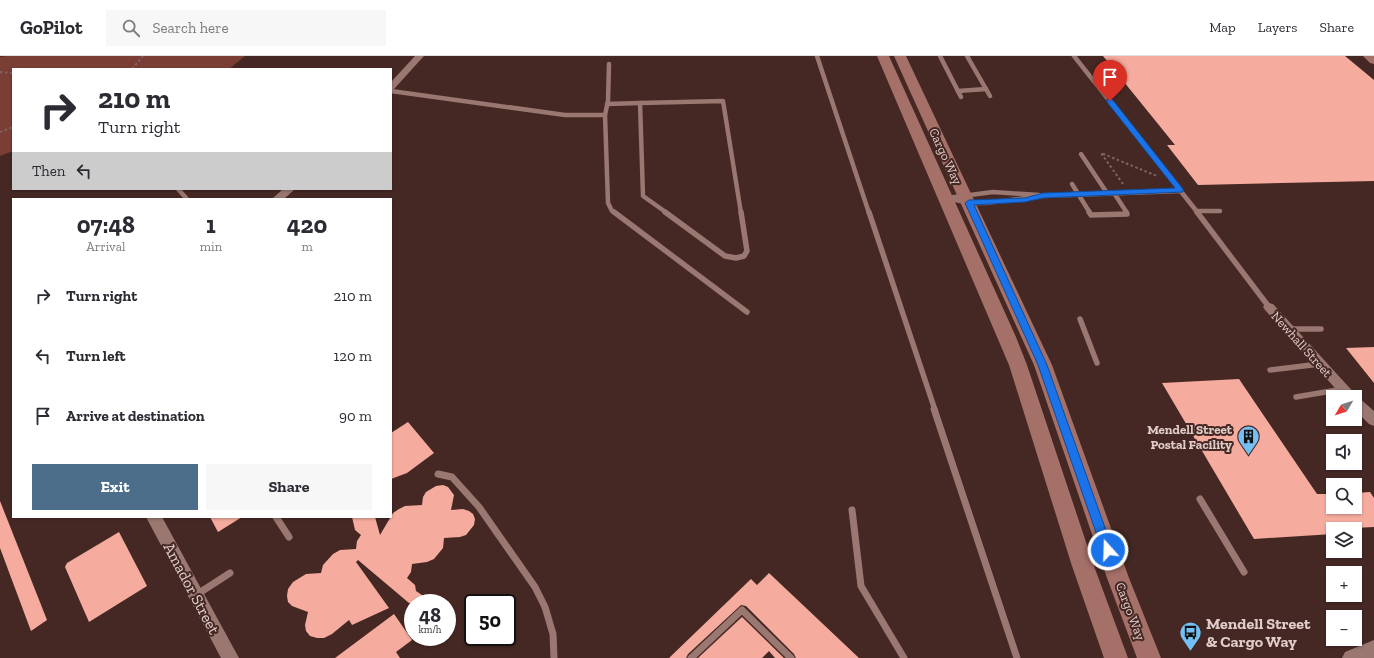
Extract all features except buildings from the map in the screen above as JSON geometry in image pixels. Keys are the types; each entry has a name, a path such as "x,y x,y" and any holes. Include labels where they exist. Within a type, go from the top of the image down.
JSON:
{"main road":[{"name":"Cargo Way","path":"883,56 1018,365 1083,566 1116,658"},
{"name":"Cargo Way","path":"900,56 1043,365 1118,578 1149,658"},
{"path":"1369,56 1374,60"}],"street":[{"path":"392,86 420,56"},
{"path":"278,198 289,190"},
{"name":"Newhall Street","path":"1269,307 1344,390"},
{"path":"1362,408 1374,420"},
{"name":"Amador Street","path":"155,518 230,658"},
{"path":"1351,658 1371,653"}],"lane":[{"path":"817,56 1017,658"},
{"path":"940,56 961,97"},
{"path":"968,56 990,96"},
{"path":"1074,56 1196,211 1269,307"},
{"path":"609,64 605,115 608,203 612,211 747,312"},
{"path":"958,91 986,89"},
{"path":"392,91 565,115 605,115"},
{"path":"607,104 640,103 724,101 747,251 744,256 736,258 725,256 643,196 640,103"},
{"path":"1081,154 1107,193"},
{"path":"1072,184 1091,215 1127,214 1114,193"},
{"path":"179,190 186,198"},
{"path":"946,198 1025,200 1043,196 1180,191"},
{"path":"946,198 967,198 1021,192 1043,196"},
{"path":"1196,211 1220,211"},
{"path":"1080,319 1097,363"},
{"path":"1289,329 1321,329"},
{"path":"1270,370 1320,364"},
{"path":"1296,397 1326,395"},
{"path":"438,474 452,477 479,507 535,587 544,606 553,634 554,658"},
{"path":"1200,499 1244,572"},
{"path":"852,510 861,586 904,658"},
{"path":"277,518 289,537"},
{"path":"196,595 230,574"},
{"path":"691,658 742,610 791,658"}],"path":[{"path":"133,68 143,56"},
{"path":"0,72 12,73"},
{"path":"0,132 12,127"},
{"path":"1123,184 1102,153 1160,177"}],"shaded area":[{"path":"245,56 230,68 12,68 12,151 0,156 0,57"}],"place":[{"name":"Mendell Street Postal Facility","path":"1248,456"},
{"name":"Mendell Street & Cargo Way","path":"1190,652"}],"route":[{"path":"1108,550 1043,365 969,203 1025,200 1043,196 1180,191 1110,101"}]}
